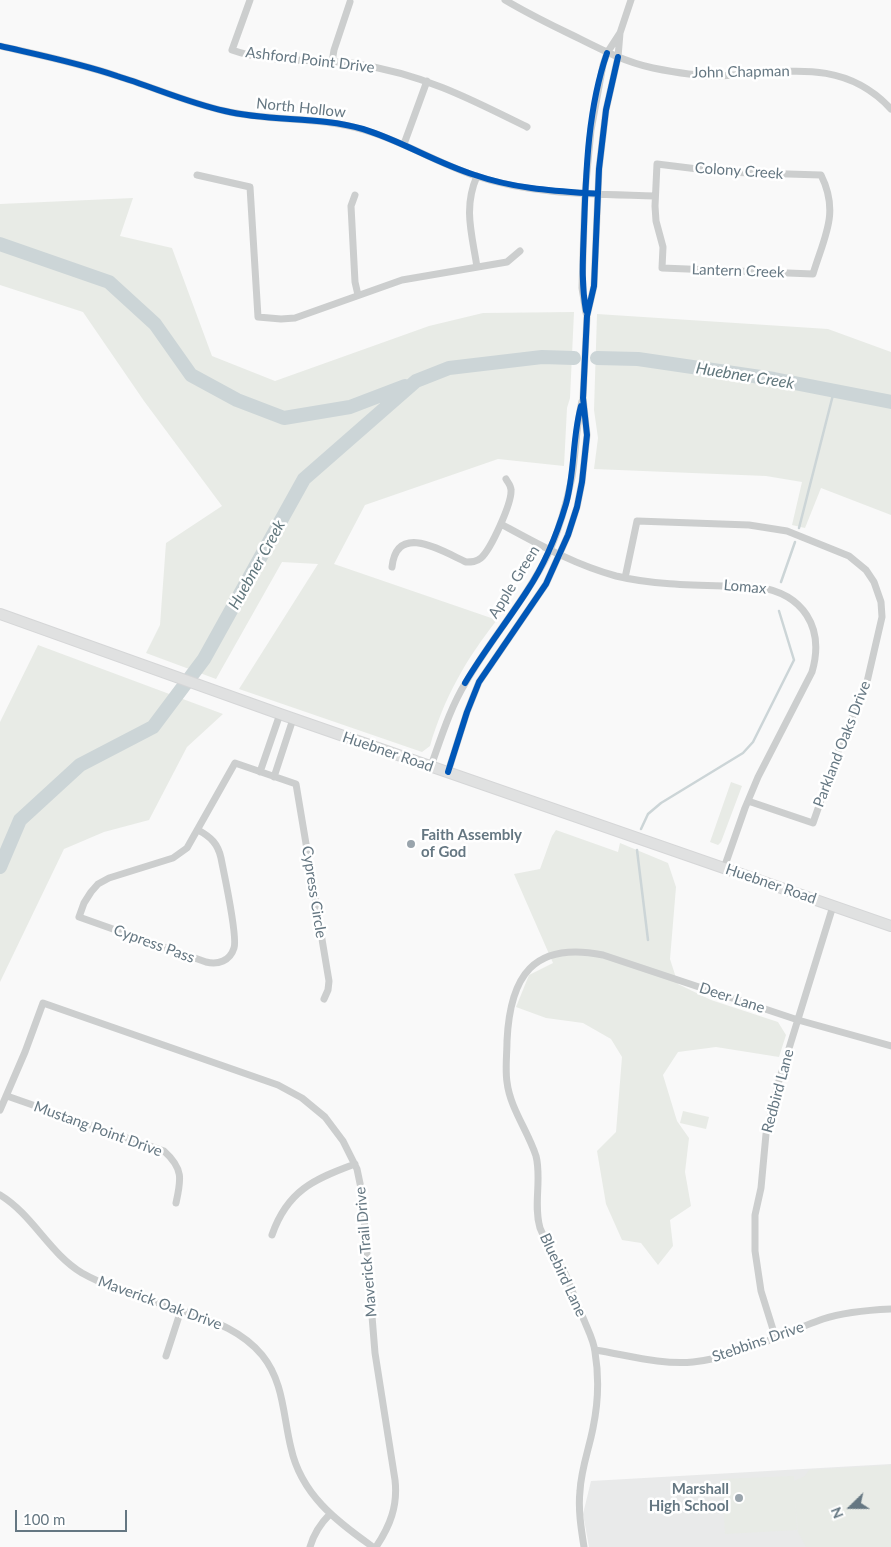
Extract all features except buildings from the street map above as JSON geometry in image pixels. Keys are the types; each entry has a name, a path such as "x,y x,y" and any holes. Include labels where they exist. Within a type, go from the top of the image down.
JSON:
{"main road":[{"name":"Huebner Road","path":"0,614 293,719 891,926"}],"street":[{"name":"Ashford Point Drive","path":"250,0 232,50 252,56 380,68 427,81 462,95 527,128"},
{"name":"John Chapman","path":"505,0 607,53 650,67 682,73 715,76 804,71 822,72 846,78 862,85 891,109"},
{"path":"620,33 631,0"},
{"path":"332,62 334,50 350,2"},
{"name":"Apple Green","path":"587,316 582,288 585,193 590,130 599,82 607,53 620,33"},
{"name":"Apple Green","path":"448,772 467,712 479,682 536,600 560,556 577,507 587,436 583,398 587,316 594,286 599,169 606,110 618,57 620,33"},
{"name":"North Hollow","path":"0,46 42,55 117,76 216,109 265,118 332,122 346,125 384,136 476,176 526,188 598,194 656,196"},
{"path":"404,144 427,81"},
{"name":"Colony Creek","path":"656,196 657,164 722,172 821,175 827,190 831,211 827,234 813,274"},
{"path":"197,175 250,187 258,317 270,319 295,318 402,280 507,262 520,252"},
{"path":"476,176 469,203 477,267"},
{"path":"355,195 351,206 355,282 358,295"},
{"name":"Lantern Creek","path":"656,196 656,220 663,247 662,268 813,274"},
{"name":"Apple Green","path":"431,766 453,707 465,683 527,591 549,550 566,502 572,476 578,418 583,398"},
{"path":"392,567 396,550 401,546 419,542 466,562 476,562 486,551 501,524 511,493 511,488 506,479"},
{"name":"Parkland Oaks Drive","path":"625,578 637,521 749,525 787,531 850,556 866,570 874,582 881,602 882,617 867,682 837,754 813,823 748,801"},
{"name":"Lomax","path":"501,524 560,556 625,578 772,589 795,601 810,621 815,633 817,646 812,672 758,777 724,868"},
{"path":"260,772 280,714"},
{"path":"198,830 235,763 274,777 293,719"},
{"name":"Cypress Circle","path":"274,777 296,784 329,981 324,1000"},
{"name":"Cypress Pass","path":"198,830 213,840 219,849 235,939 234,949 228,957 217,963 206,962 79,917 84,902 98,884 109,878 178,855 187,848 198,830"},
{"name":"Redbird Lane","path":"776,1339 762,1291 756,1259 756,1215 761,1188 766,1134 770,1109 833,906"},
{"name":"Deer Lane","path":"573,951 603,955 798,1020 891,1046"},
{"name":"Bluebird Lane","path":"573,951 542,959 522,977 516,989 508,1016 507,1083 536,1158 540,1228 564,1271 595,1350 595,1409 593,1428 586,1452 579,1491 584,1547"},
{"name":"Maverick Trail Drive","path":"7,1096 26,1052 43,1003 278,1085 302,1098 325,1117 343,1141 355,1164 362,1193 375,1353 396,1492 393,1516 384,1534 374,1547"},
{"path":"0,1110 7,1096"},
{"name":"Mustang Point Drive","path":"7,1096 164,1151 172,1158 180,1174 181,1181 176,1203"},
{"path":"272,1235 288,1205 307,1186 323,1176 355,1164"},
{"name":"Maverick Oak Drive","path":"0,1195 22,1212 54,1249 76,1269 102,1282 227,1327 252,1344 264,1358 276,1379 282,1397 290,1448 303,1481 330,1514 350,1531 374,1547"},
{"name":"Stebbins Drive","path":"595,1350 658,1361 693,1362 726,1356 837,1315 891,1309"},
{"path":"166,1356 181,1310"},
{"path":"310,1547 321,1523 330,1514"}],"shaded area":[{"path":"133,198 120,236 172,248 212,356 275,381 429,326 483,313 574,312 570,398 567,408 564,466 498,459 365,505 334,564 497,620 466,664 449,695 430,746 422,752 239,689 318,564 282,562 216,679 146,653 160,625 166,543 222,506 144,401 83,312 0,285 0,204"},
{"path":"597,314 828,329 891,352 891,515 821,488 805,528 792,525 802,482 766,476 594,469 598,438 594,410"},
{"path":"38,645 223,714 187,747 149,820 104,832 64,849 0,982 0,722"},
{"path":"731,782 742,786 721,842 718,845 710,842"},
{"path":"556,830 618,852 620,843 668,863 676,887 670,959 678,984 711,1000 778,1022 786,1035 779,1057 716,1047 678,1052 663,1075 677,1121 689,1138 685,1172 691,1206 670,1220 673,1246 658,1265 641,1243 622,1240 606,1204 597,1151 616,1132 622,1057 611,1039 583,1023 546,1018 516,1007 529,975 553,963 514,874 540,869"},
{"path":"683,1111 709,1117 706,1129 680,1123"},
{"name":"Marshall High School","path":"891,1464 891,1547 589,1547 583,1514 591,1481"},
{"path":"891,1465 891,1547 806,1547 798,1532 795,1498 797,1530 725,1534 722,1479 794,1476 794,1481 805,1476 809,1470"}],"waterway":[{"path":"0,244 109,282 155,324 191,375 237,400 284,418 350,407 405,386"},
{"name":"Huebner Creek","path":"0,867 20,820 80,765 153,727 204,659 304,479 416,381 449,368 542,357 574,358"},
{"name":"Huebner Creek","path":"597,358 638,359 774,379 891,402"},
{"path":"799,528 834,391"},
{"path":"781,582 795,542"},
{"path":"641,829 648,814 661,803 743,753 753,742 794,660 779,611"},
{"path":"637,850 648,940"}],"cycle path":[{"path":"0,46 88,67 198,104 225,111 259,117 329,122 363,129 461,170 490,180 536,189 598,194"},
{"path":"586,311 583,269 587,161 596,95 607,53"},
{"path":"448,772 467,712 479,682 546,584 568,535 577,507 582,482 587,435 583,398 587,316 594,286 599,169 606,110 618,57"},
{"path":"465,683 527,591 550,549 569,492 576,430 581,406"}],"place":[{"name":"Faith Assembly of God","path":"411,844"},
{"name":"Marshall High School","path":"739,1498"}]}
